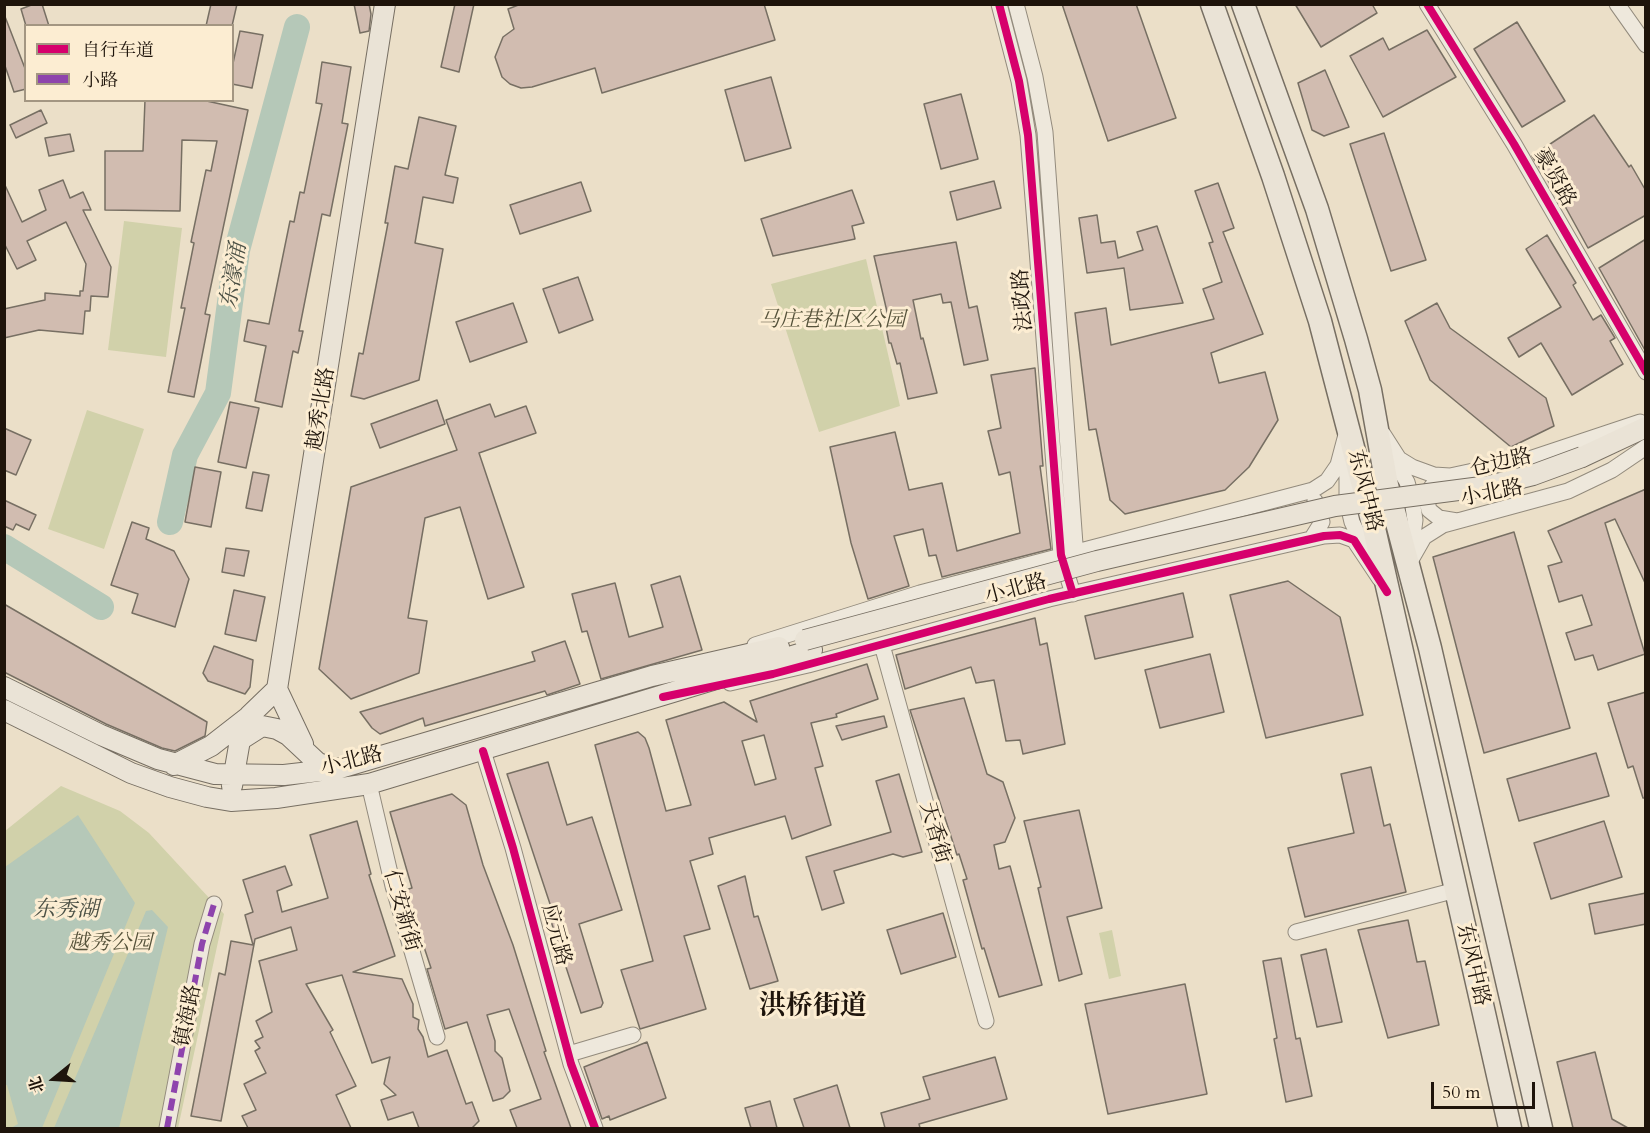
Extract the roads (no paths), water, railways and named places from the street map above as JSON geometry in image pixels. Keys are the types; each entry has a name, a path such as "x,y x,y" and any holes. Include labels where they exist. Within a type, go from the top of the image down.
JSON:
{"highway":[{"name":"东风中路","path":"1212,4 1290,226 1320,321 1365,492 1510,1128"},
{"name":"东风中路","path":"1243,4 1331,254 1356,339 1376,421 1388,485 1431,648 1540,1128"}],"main road":[{"name":"越秀北路","path":"277,689 385,4"},
{"path":"1584,462 1646,427"},
{"path":"1584,462 1646,440"},
{"name":"小北路","path":"4,687 101,735 174,765 233,775 284,775 337,769 706,661 808,645 1109,569 1342,516 1507,493 1584,462"},
{"name":"小北路","path":"4,710 131,773 191,794 231,801 312,795 369,784 663,697 808,645"},
{"path":"174,765 211,746 249,716 277,689 288,716 311,756"},
{"path":"231,801 233,775 240,740 249,716"},
{"path":"240,740 255,729 268,727 288,735 318,763 337,769"}],"street":[{"name":"法政路","path":"999,4 1019,81 1028,135 1061,555 1073,594"},
{"name":"法政路","path":"1016,4 1035,77 1045,132 1076,551 1073,594"},
{"name":"豪贤路","path":"1427,4 1514,144 1646,372"},
{"path":"1617,4 1646,45"},
{"name":"仓边路","path":"1376,421 1399,459 1423,472 1450,476 1530,459 1646,420"},
{"name":"小北路","path":"706,661 836,618 1000,572 1299,495 1320,486 1338,465 1348,428"},
{"name":"仓边路","path":"1408,565 1424,537 1457,521 1568,491 1612,470 1646,447"},
{"path":"1450,476 1430,488 1427,503 1430,510 1439,518 1457,521"},
{"path":"1299,495 1312,498 1320,510 1322,522 1312,538"},
{"name":"小北路","path":"663,697 773,674 1073,594 1312,538 1340,535 1354,540 1387,592"},
{"path":"1000,572 1013,578 1020,590 1018,598 1007,611"},
{"name":"天香街","path":"882,645 986,1021"},
{"name":"应元路","path":"483,751 513,848 569,1054 595,1128"},
{"name":"仁安新街","path":"369,784 393,886 437,1037"},
{"path":"1296,932 1456,890"},
{"name":"镇海路","path":"167,1128 202,944 214,904"},
{"path":"569,1054 633,1035"}],"water":[{"name":"东秀湖","path":"78,815 135,903 42,1128 11,1128 18,1124 7,1085 5,1085 5,867"},
{"name":"东秀湖","path":"152,910 168,927 119,1128 54,1128 146,911"}],"waterway":[{"name":"东濠涌","path":"170,522 185,455 218,393 237,250 297,27"},
{"name":"东濠涌","path":"4,547 101,607"}],"district":[{"name":"洪桥街道","path":"813,1008"}],"park label":[{"name":"马庄巷社区公园","path":"832,321"},
{"name":"越秀公园","path":"110,944"}]}
